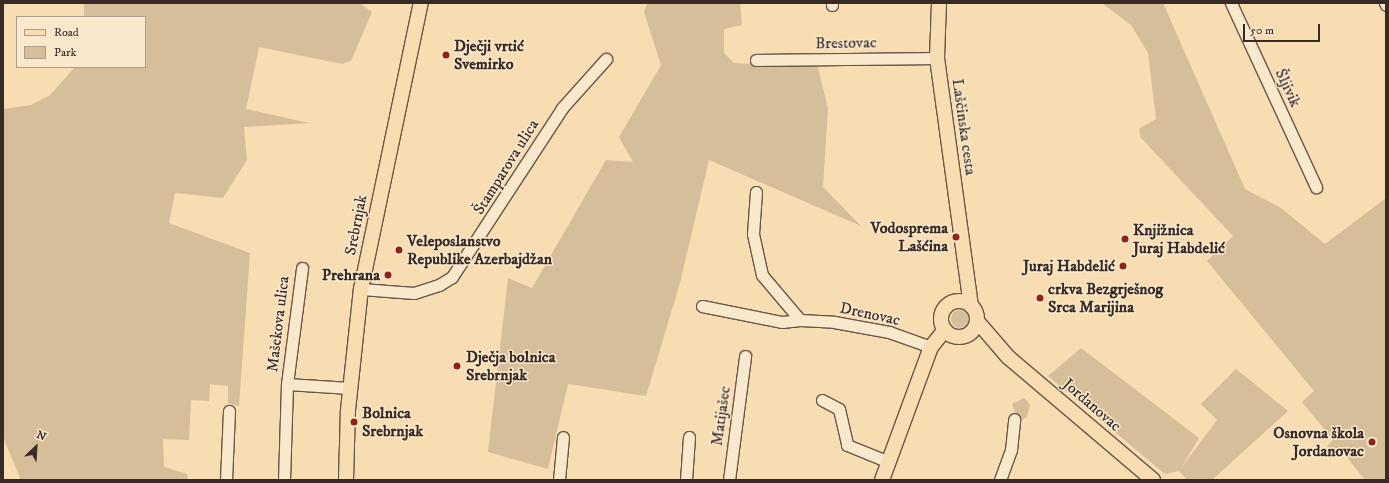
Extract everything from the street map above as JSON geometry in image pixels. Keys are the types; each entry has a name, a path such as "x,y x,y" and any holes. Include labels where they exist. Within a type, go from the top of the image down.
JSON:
{"main road":[{"name":"Srebrnjak","path":"346,480 350,388 361,289 420,3"},
{"name":"Laščinska cesta","path":"939,3 937,58 965,256 966,293 971,306"},
{"name":"Laščinska cesta","path":"950,304 959,287 965,256"},
{"path":"962,302 971,306 977,321 965,336 955,336 945,330 942,318 950,304 962,302"},
{"name":"Jordanovac","path":"977,321 1008,357 1153,480"},
{"path":"882,480 931,347 945,330"},
{"name":"Jordanovac","path":"965,336 1008,357"}],"street":[{"name":"Šljivik","path":"1231,3 1316,187"},
{"name":"Brestovac","path":"756,60 937,58"},
{"name":"Štamparova ulica","path":"361,289 414,293 439,286 452,277 562,108 606,59"},
{"path":"756,192 753,234 762,275 800,320"},
{"name":"Mašekova ulica","path":"284,480 287,384 302,268"},
{"name":"Drenovac","path":"702,306 782,322 800,320 834,322 889,332 931,347"},
{"name":"Matijašec","path":"729,480 745,356"},
{"name":"Mašekova ulica","path":"287,384 350,388"},
{"path":"822,400 839,410 847,445 889,462"},
{"path":"226,480 229,411"},
{"path":"1000,480 1011,450 1014,419"},
{"path":"559,480 563,437"},
{"path":"686,480 689,437"}],"green space":[{"path":"84,3 360,3 372,12 351,61 342,64 259,47 246,109 309,123 244,127 247,160 223,198 175,193 169,223 250,253 239,406 228,404 228,386 210,384 209,401 191,400 189,440 163,439 164,467 187,474 188,480 21,480 3,437 3,109 31,105 50,95 74,68 146,68 146,16 84,16"},
{"path":"647,3 740,3 742,25 724,29 724,53 734,63 818,67 828,109 823,187 861,226 709,160 680,283 646,396 568,384 548,469 488,452 508,278 532,288 606,160 633,162 619,137 661,65 644,12"},
{"path":"1102,3 1163,3 1245,189 1281,208 1325,244 1386,198 1386,480 1365,480 1342,451 1329,449 1327,446 1333,440 1302,402 1314,391 1207,261 1233,236 1141,138 1139,129 1156,119 1148,53 1131,25"},
{"path":"960,310 966,313 969,319 966,325 960,328 954,325 951,319 954,313"},
{"path":"1081,348 1199,438 1181,468 1217,420 1201,404 1236,369 1288,411 1212,480 1187,480 1179,471 1165,474 1048,376"},
{"path":"1024,398 1030,404 1027,417 1019,422 1012,404"}],"place":[{"name":"Dječji vrtić Svemirko","path":"446,55"},
{"name":"Vodosprema Lašćina","path":"956,237"},
{"name":"Knjižnica Juraj Habdelić","path":"1125,239"},
{"name":"Veleposlanstvo Republike Azerbajdžan","path":"399,250"},
{"name":"Juraj Habdelić","path":"1123,266"},
{"name":"Prehrana","path":"388,275"},
{"name":"crkva Bezgrješnog Srca Marijina","path":"1040,298"},
{"name":"Dječja bolnica Srebrnjak","path":"457,366"},
{"name":"Bolnica Srebrnjak","path":"354,422"},
{"name":"Osnovna škola Jordanovac","path":"1372,442"}]}
